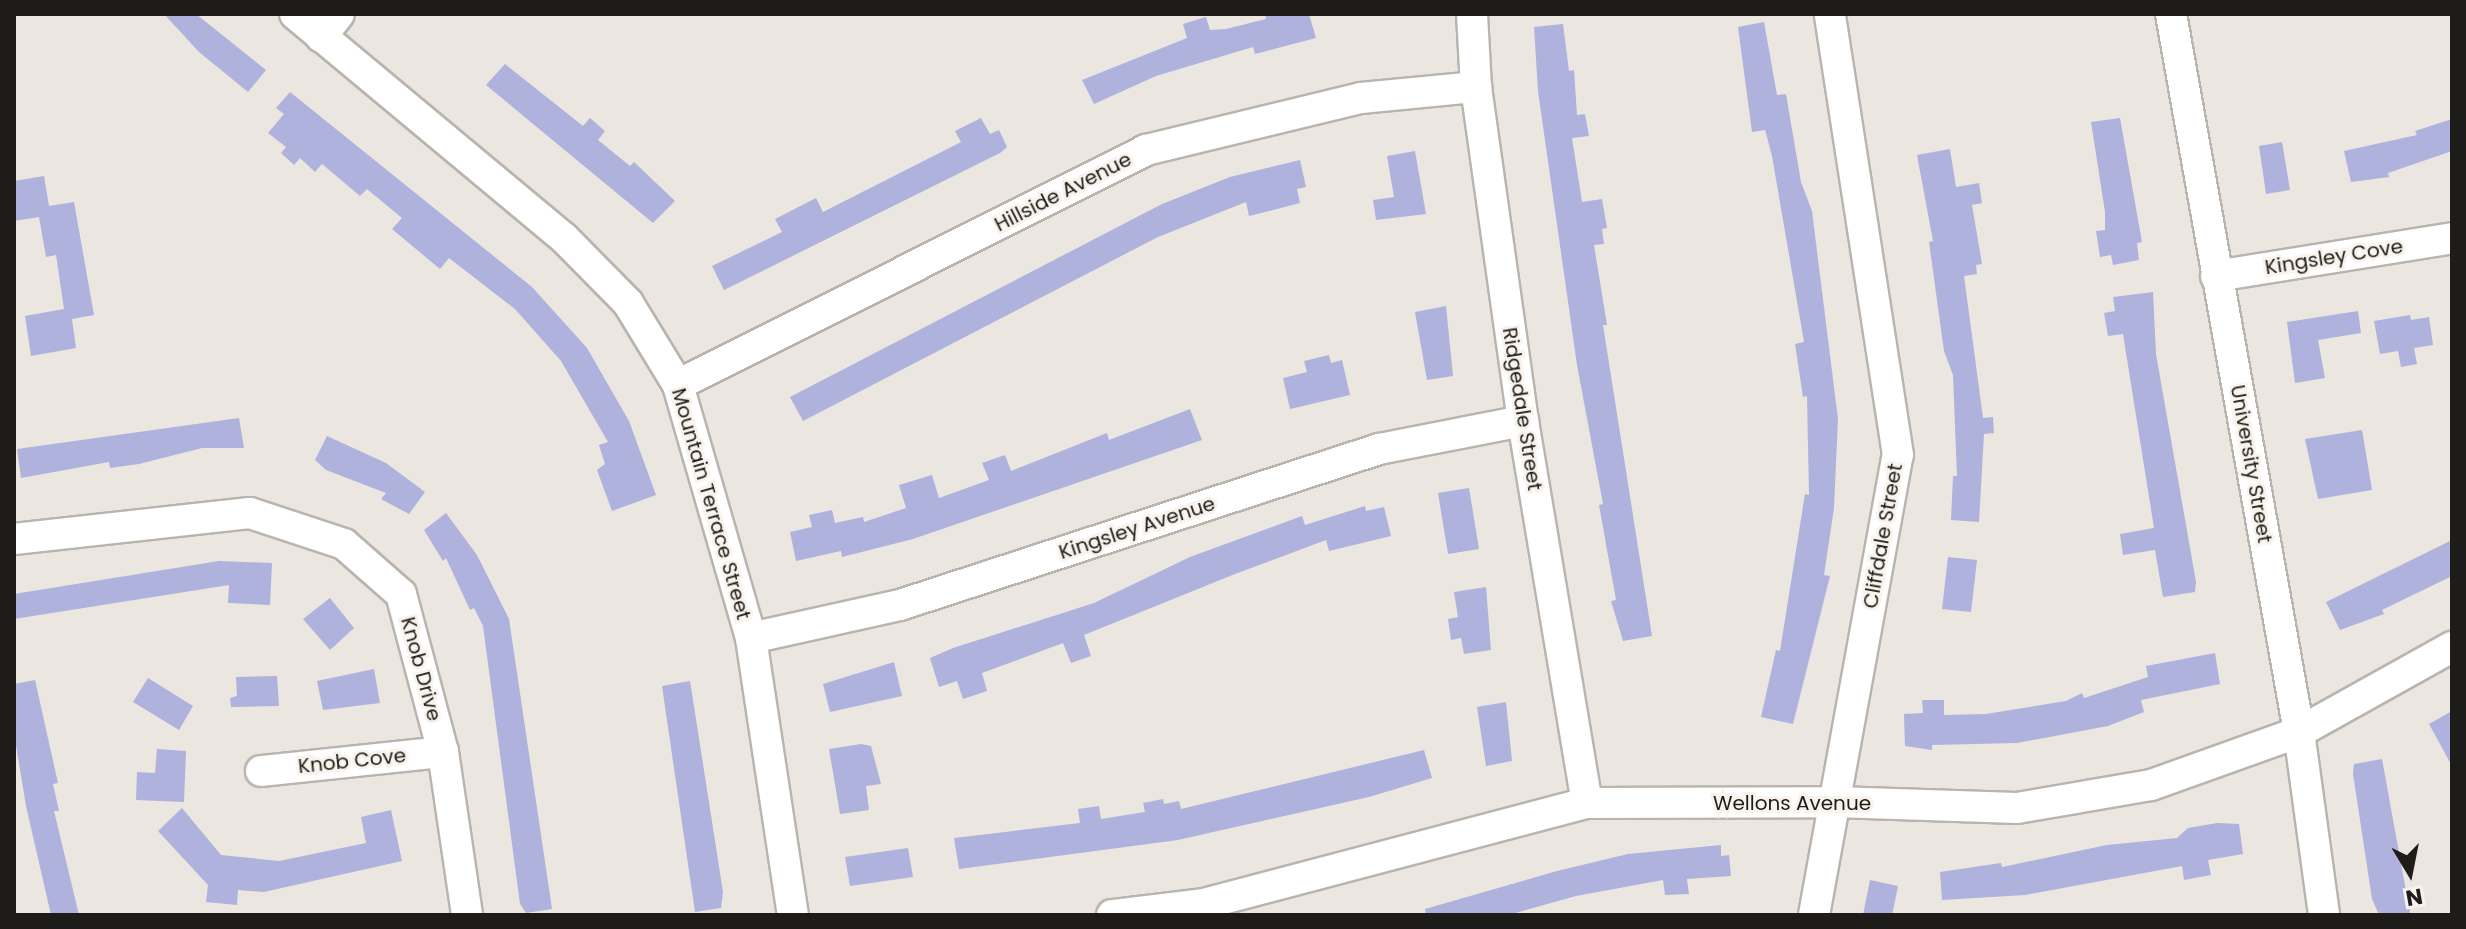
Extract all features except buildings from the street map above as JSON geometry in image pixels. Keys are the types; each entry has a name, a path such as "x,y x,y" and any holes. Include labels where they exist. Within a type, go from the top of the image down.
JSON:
{"street":[{"name":"Mountain Terrace Street","path":"295,14 330,26 564,238 628,303 678,385 751,638 793,915"},
{"name":"Ridgedale Street","path":"1472,14 1476,87 1523,421 1587,803"},
{"name":"Cliffdale Street","path":"1814,915 1898,455 1830,14"},
{"name":"University Street","path":"2171,14 2299,732 2324,915"},
{"name":"Hillside Avenue","path":"678,385 1146,150 1361,98 1476,87"},
{"name":"Kingsley Cove","path":"2216,276 2452,238"},
{"name":"Kingsley Avenue","path":"751,638 900,605 1379,449 1523,421"},
{"name":"Knob Drive","path":"14,539 250,513 344,544 401,594 443,752 467,915"},
{"name":"Wellons Avenue","path":"1112,915 1204,904 1587,803 1835,802 2017,808 2151,785 2299,732 2452,647"},
{"name":"Knob Cove","path":"261,771 443,752"}]}
